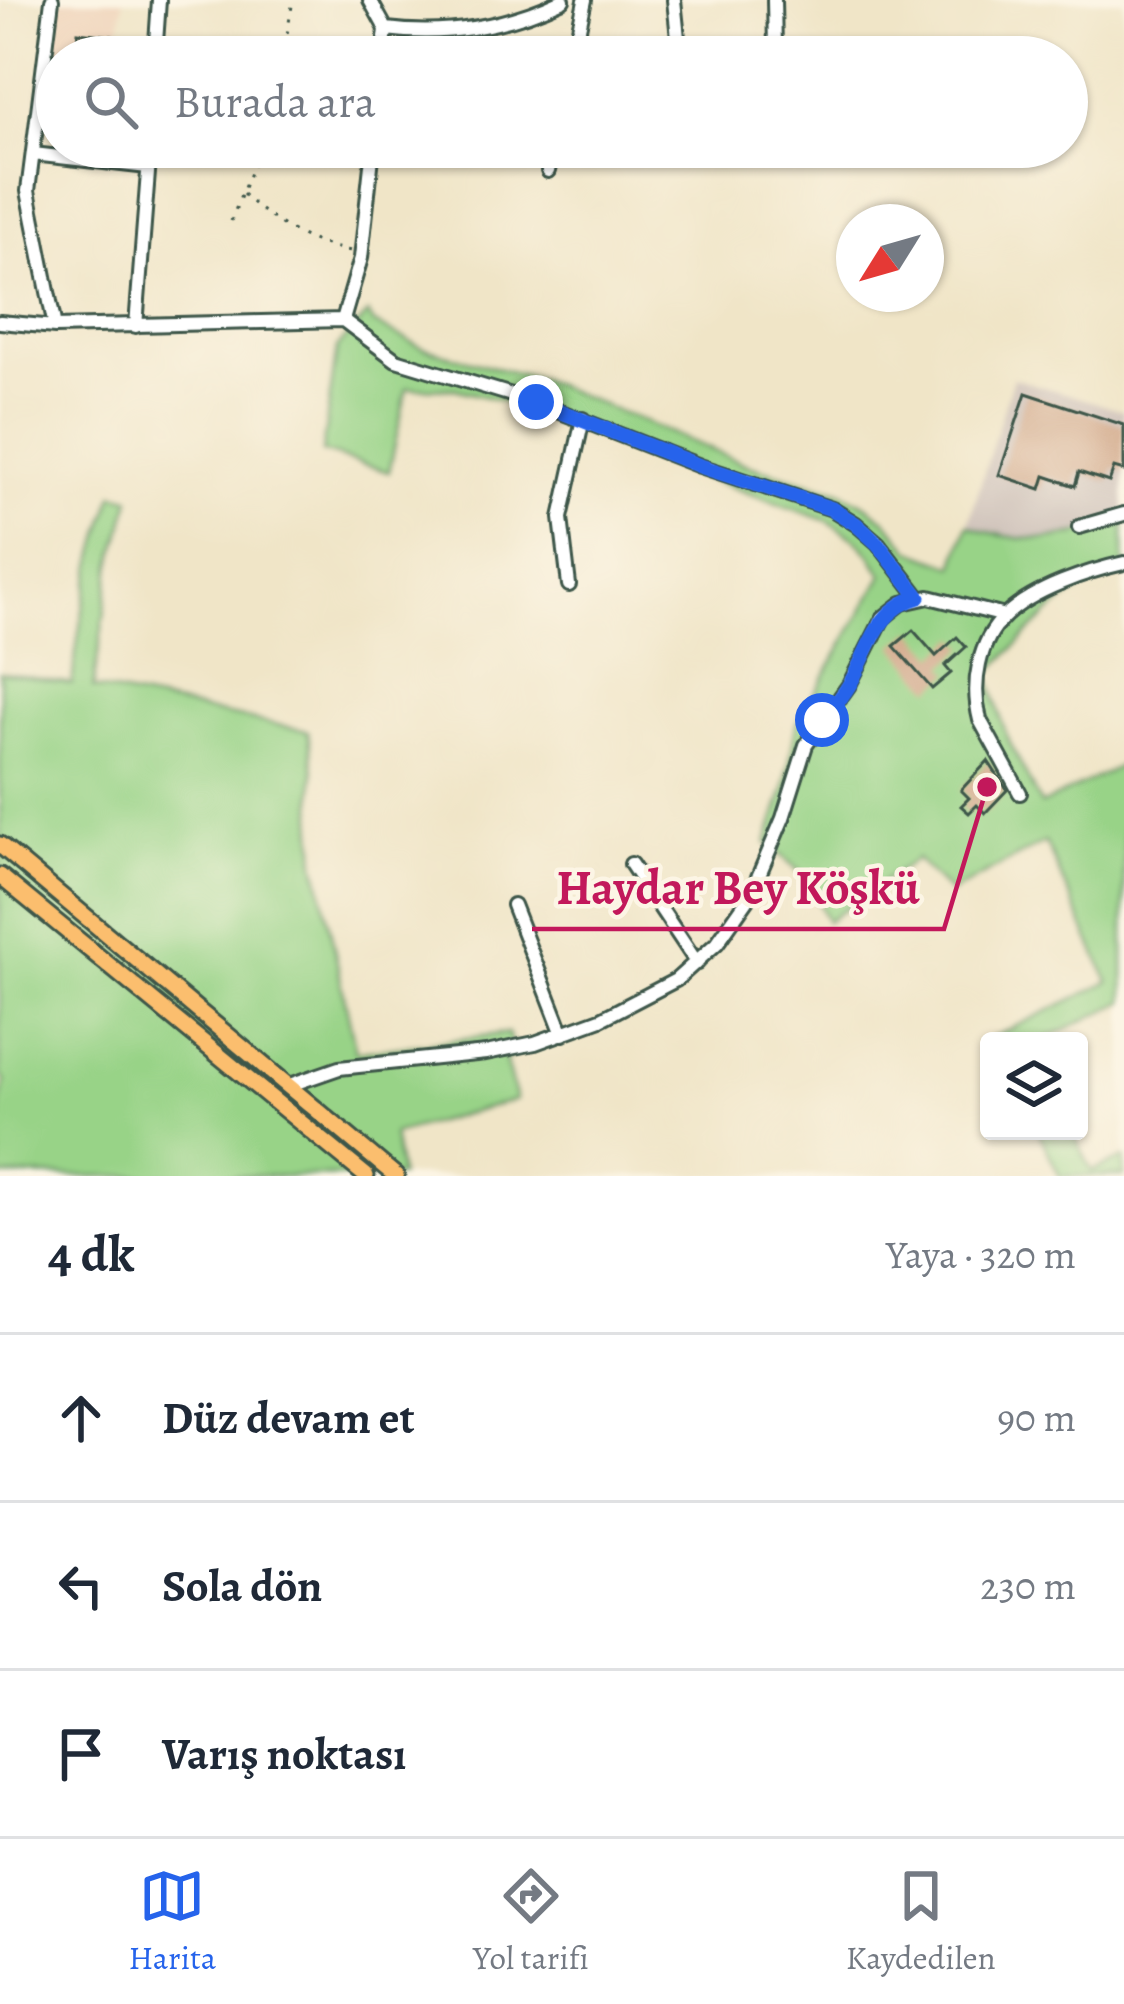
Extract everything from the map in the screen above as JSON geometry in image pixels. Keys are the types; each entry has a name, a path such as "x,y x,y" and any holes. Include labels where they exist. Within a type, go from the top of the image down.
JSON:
{"main road":[{"path":"0,845 396,1176"},
{"path":"0,875 366,1176"}],"street":[{"path":"48,36 52,0"},
{"path":"156,36 159,0"},
{"path":"370,0 385,36"},
{"path":"386,29 471,29 528,15 563,0"},
{"path":"577,36 585,0"},
{"path":"674,0 678,36"},
{"path":"774,0 776,36"},
{"path":"36,130 28,191 55,326"},
{"path":"136,326 148,168"},
{"path":"344,320 362,252 372,168"},
{"path":"0,322 136,326 344,320 396,360 499,390 700,466 832,509 878,544 919,597"},
{"path":"569,585 561,518 583,419"},
{"path":"1079,527 1124,514"},
{"path":"1020,793 980,720 975,696 981,658 1005,616 1069,580 1124,563"},
{"path":"287,1086 338,1067 486,1053 535,1043 641,1000 676,980 728,930 750,896 783,818 800,758 850,685 883,617 919,597 1005,616"},
{"path":"631,864 697,963"},
{"path":"513,904 563,1034"}],"path":[{"path":"287,36 293,0"},
{"path":"231,221 252,168"},
{"path":"243,194 269,218 300,236 362,252"}],"shaded area":[{"path":"59,0 123,0 119,36 54,36"},
{"path":"1013,378 1124,411 1124,520 1036,541 968,525"}],"green space":[{"path":"368,314 374,324 424,348 545,381 745,464 839,491 885,519 911,550 954,566 968,525 1009,537 1046,539 1124,520 1124,569 1067,599 988,674 1006,735 1041,805 1124,764 1124,1002 1059,1032 1004,1032 1109,982 1045,842 950,893 916,859 827,921 806,877 767,843 785,787 796,726 883,575 856,539 828,521 514,404 455,389 407,388 389,472 322,452 337,348"},
{"path":"114,494 131,498 112,564 93,688 308,731 314,770 316,862 356,1052 508,1033 515,1055 505,1059 516,1100 393,1134 400,1176 0,1176 0,1103 5,1081 0,1074 0,672 72,684 87,588"},
{"path":"1042,1140 1076,1140 1092,1171 1124,1158 1124,1176 1060,1176"}],"building":[{"path":"1026,393 1124,425 1124,471 1114,468 1109,482 1079,472 1075,486 1045,476 1041,489 999,475"},
{"path":"913,630 936,656 957,637 966,647 945,666 951,673 932,689 894,646"},
{"path":"988,761 1007,790 985,813 977,805 969,813 961,806 969,798 961,790"}],"place":[{"name":"Haydar Bey Köşkü","path":"987,787"}],"route":[{"path":"536,402 700,466 820,504 844,515 878,544 919,597 883,617 850,685 822,720"}]}
